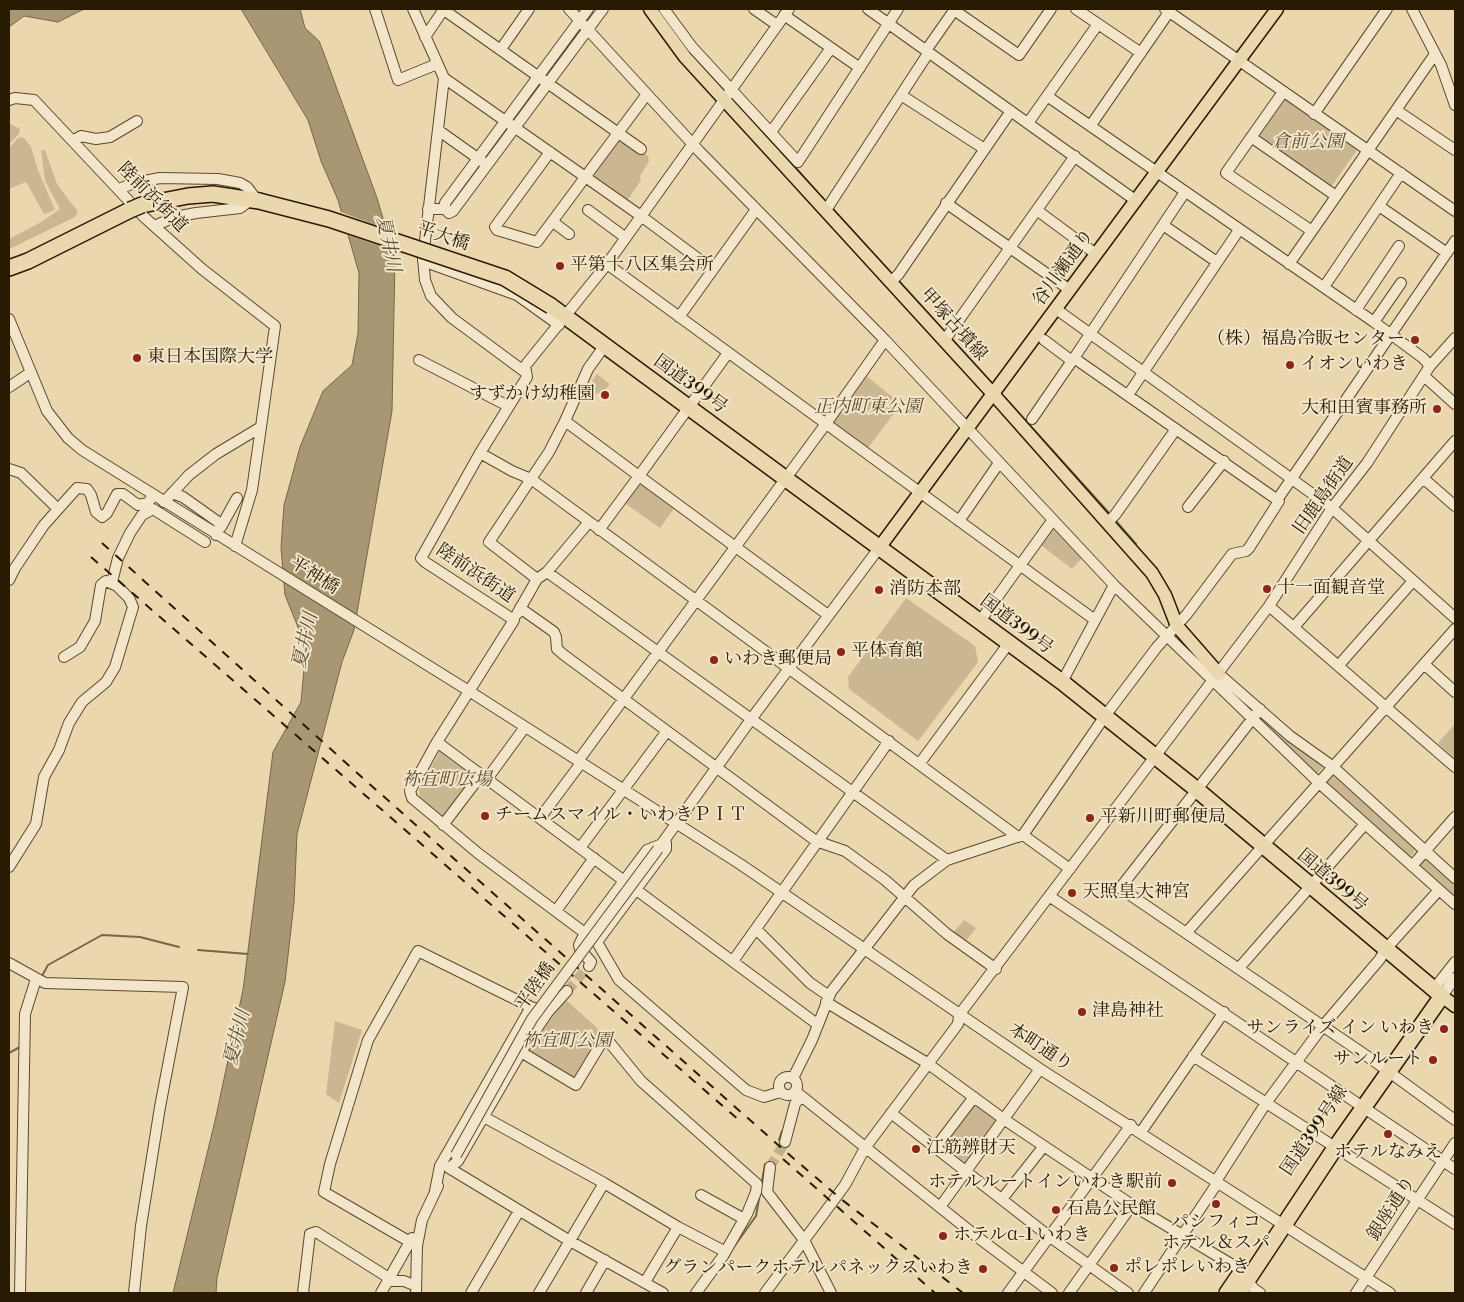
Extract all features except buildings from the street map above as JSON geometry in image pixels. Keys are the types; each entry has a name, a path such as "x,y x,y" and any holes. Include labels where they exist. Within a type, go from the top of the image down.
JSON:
{"highway":[{"path":"9,268 28,261 132,210 188,196 214,194 256,200"},
{"name":"平大橋","path":"256,200 329,219 505,278 551,306"},
{"name":"国道399号","path":"551,306 562,320 605,346 1062,682 1196,789 1261,846 1438,993"},
{"name":"国道399号線","path":"1227,1293 1242,1283 1332,1146 1438,993"}],"main road":[{"name":"甲塚古墳線","path":"650,9 677,36 771,140 827,206 947,337 994,395 1152,573 1165,596 1177,626 1216,678"},
{"name":"谷川瀬通り","path":"879,548 994,395 1276,9"},
{"path":"1438,993 1455,1006"}],"street":[{"path":"375,9 398,80 437,64"},
{"path":"413,9 444,78 641,216 712,270"},
{"path":"425,37 444,9 641,149"},
{"path":"569,9 755,211 885,340 1052,521 1166,638 1216,678 1260,709 1290,736 1332,766 1455,878"},
{"path":"445,209 446,204 588,9"},
{"path":"428,209 445,209 449,213 453,211 603,9"},
{"path":"664,9 677,36"},
{"path":"754,9 777,25"},
{"path":"869,9 1135,200"},
{"path":"830,48 771,140 798,162 898,9"},
{"path":"827,206 927,55 927,49 955,9 1019,55 1051,9"},
{"path":"1076,9 1141,53"},
{"path":"1314,114 1387,9"},
{"path":"1412,9 1435,54 1455,105"},
{"path":"501,49 526,10"},
{"path":"1091,125 1141,53 1167,10 1238,62 1455,210"},
{"path":"444,78 423,261 425,280 431,296 452,318 524,372 525,366 626,238 787,12 830,48 860,68"},
{"path":"1028,123 1098,24"},
{"path":"1289,264 1435,54"},
{"path":"1284,92 1226,173 1312,231"},
{"path":"550,152 495,227 496,230 537,242 620,133 647,94"},
{"path":"901,95 983,148"},
{"path":"1047,96 1374,322 1423,358 1430,366"},
{"name":"陸前浜街道","path":"9,100 15,98 34,100 154,226 202,269 274,326 261,427"},
{"path":"1396,110 1455,150"},
{"path":"894,279 983,148 1011,111"},
{"path":"74,140 81,136 96,139 110,137 137,121"},
{"path":"438,130 488,165"},
{"path":"1251,138 1336,196"},
{"path":"947,337 1038,211 1075,156"},
{"path":"1324,287 1401,173"},
{"path":"119,189 134,183 160,178 218,179 240,183 247,187 256,200 240,208 174,217 154,226"},
{"path":"1032,419 1185,192"},
{"path":"946,203 1070,290"},
{"path":"1379,206 1447,253"},
{"path":"588,210 626,238"},
{"path":"679,316 755,211"},
{"path":"1038,211 1096,254"},
{"path":"553,222 569,234"},
{"path":"1163,225 1217,262"},
{"path":"1128,395 1239,230"},
{"path":"793,1078 827,999 921,878 947,860 1021,836 1105,716 1232,554 1246,551 1249,548 1279,501 1277,500 1291,478 1455,241"},
{"path":"1356,310 1399,246"},
{"path":"423,261 517,295 562,320"},
{"path":"607,264 825,425 1095,620"},
{"path":"1374,322 1401,283"},
{"path":"1056,309 1332,508 1455,618"},
{"path":"9,319 47,411 68,438 82,450 164,502 172,513 206,542"},
{"name":"旧鹿島街道","path":"765,1293 845,1185 866,1148 891,1113 959,1022 959,1015 996,969 1049,896 1269,606 1332,508 1367,463 1430,366 1455,338"},
{"path":"540,818 658,651 736,547 885,340"},
{"path":"1044,340 1128,395 1277,500"},
{"path":"537,579 489,542 549,452 565,422 588,369 605,346"},
{"path":"599,530 728,353"},
{"path":"419,360 508,406"},
{"path":"9,387 30,372"},
{"name":"陸前浜街道","path":"443,825 412,798 410,791 437,742 514,620 422,558 480,453 527,377 524,372"},
{"path":"1424,376 1455,404"},
{"path":"565,422 828,615"},
{"path":"164,502 189,475 216,454 261,427"},
{"path":"237,548 252,490 261,427"},
{"path":"1108,522 1115,515 1176,429"},
{"path":"1294,627 1370,542 1455,441"},
{"path":"480,453 512,471 531,479 789,669 1021,836 1070,869"},
{"path":"1188,507 1224,461"},
{"path":"959,521 999,463"},
{"path":"9,469 21,473 58,509"},
{"path":"1423,478 1455,506"},
{"path":"9,580 12,565 77,488 82,487 91,495 96,512 102,517 107,513 117,494 123,494 138,504 148,502 153,495"},
{"path":"172,493 183,497 221,524 219,531"},
{"path":"219,531 237,498"},
{"path":"112,582 118,558 142,515 153,509 172,513 219,531"},
{"path":"980,621 1052,521"},
{"path":"514,620 537,579 547,572 589,522"},
{"name":"平神橋","path":"219,531 237,548 469,691"},
{"name":"平陸橋","path":"450,1168 532,1019 879,548"},
{"path":"547,572 947,860"},
{"path":"1339,665 1413,580"},
{"path":"9,868 36,824 44,776 59,750 68,723 82,702 106,682 115,667 133,607 126,594 112,582 106,581 101,585 95,621 80,646 64,658"},
{"path":"1062,682 1114,585"},
{"path":"1269,606 1455,767"},
{"path":"520,608 554,632 556,649 816,841 845,851 885,880 904,898 996,969"},
{"path":"1186,933 1455,629"},
{"path":"920,763 1009,642"},
{"path":"1424,664 1455,692"},
{"path":"1216,678 1252,718 1318,782 1455,904"},
{"path":"469,691 675,825"},
{"path":"1260,709 1120,888 1323,1026 1455,1120"},
{"path":"525,726 443,825 597,942 619,980 746,1090 764,1097 780,1092 789,1095 798,1094 1024,1273 1052,1293"},
{"path":"580,848 667,731"},
{"path":"733,961 816,841 889,741"},
{"path":"437,742 817,1024"},
{"path":"1412,866 1455,817"},
{"path":"1239,968 1365,824"},
{"name":"本町通り","path":"675,825 781,892 1040,1069 1142,1132 1390,1293"},
{"path":"589,966 591,962 579,945 585,933 646,850 662,843 666,849 597,942"},
{"path":"556,911 594,858"},
{"path":"1144,1293 1183,1237 1266,1103 1323,1026 1380,960 1385,950 1439,890"},
{"path":"1049,896 1455,1169"},
{"path":"756,929 827,999 927,1063 1005,1120 1132,1205 1236,1267 1242,1283 1260,1293"},
{"path":"413,1244 324,1192 330,1164 368,1040 418,951 531,1007 548,1012"},
{"path":"1438,993 1455,962"},
{"path":"9,964 39,981 183,987 160,1107 141,1226 134,1293"},
{"path":"1438,993 1455,978"},
{"path":"20,1293 25,1014 39,981"},
{"path":"381,1293 413,1244 435,1191 450,1168 458,1162 521,1052 548,1012 567,991"},
{"path":"435,1191 440,1166 531,1007"},
{"path":"1142,1132 1224,1012"},
{"path":"521,1052 576,1085 605,1037 641,1080 757,1184 804,1240 830,1293"},
{"path":"1193,1056 1455,1224"},
{"path":"940,1207 1005,1120 1040,1069"},
{"path":"780,1092 778,1086 780,1080 788,1076 793,1078 798,1094 785,1142"},
{"path":"936,1147 974,1097"},
{"path":"891,1113 1050,1237 1128,1293"},
{"path":"484,1117 724,1251"},
{"path":"1008,1293 1131,1125"},
{"name":"銀座通り","path":"1356,1293 1455,1143"},
{"path":"1002,1199 1044,1146"},
{"path":"450,1168 570,1241 663,1293"},
{"path":"696,1293 723,1256 724,1251 762,1192 770,1168"},
{"path":"539,1293 604,1183"},
{"path":"702,1196 744,1219"},
{"path":"1069,1293 1132,1205"},
{"path":"471,1293 519,1211"},
{"path":"645,1282 678,1227"},
{"path":"303,1293 310,1234 316,1232 389,1279 404,1281 416,1290"},
{"path":"413,1244 416,1290"},
{"path":"586,1293 605,1260"}],"green space":[{"name":"倉前公園","path":"1285,99 1357,150 1331,187 1259,136"},
{"path":"9,123 20,129 19,134 9,144"},
{"path":"23,137 31,147 38,170 55,210 44,214 26,182 9,189 9,148 18,138"},
{"path":"620,138 648,156 649,161 640,176 641,180 627,201 595,179 594,174"},
{"path":"41,150 45,150 57,184 78,212 75,217 9,249 9,239 43,221 60,209 45,181"},
{"name":"正内町東公園","path":"863,373 901,404 865,452 826,425"},
{"path":"597,374 610,384 603,392 588,396 584,393"},
{"path":"640,483 675,507 660,528 623,502"},
{"path":"1053,521 1085,555 1072,569 1037,542"},
{"path":"906,598 975,646 978,662 918,741 849,689 848,677"},
{"path":"1259,715 1323,767 1315,776 1256,719"},
{"path":"1455,724 1455,759 1438,743"},
{"name":"祢宜町広場","path":"441,749 476,776 445,819 420,797 419,790"},
{"path":"1333,775 1417,849 1409,858 1326,784"},
{"path":"1428,858 1455,882 1455,899 1419,867 1423,859"},
{"path":"964,920 976,928 965,942 952,934"},
{"name":"祢宜町公園","path":"566,1000 605,1035 580,1076 570,1080 523,1053"},
{"path":"335,1021 362,1030 339,1103 326,1094"},
{"path":"973,1103 998,1120 968,1163 965,1164 943,1146"}],"water":[{"path":"9,9 84,9 58,22 24,16 9,27"},
{"name":"夏井川","path":"241,9 300,9 305,28 319,41 323,51 377,198 395,259 392,411 354,630 342,662 297,834 294,903 285,982 217,1278 216,1293 173,1293 215,1121 243,990 273,752 301,702 306,647 285,595 281,547 284,505 300,447 323,391 352,365 358,333 359,273 338,200 321,161 308,120"}],"pier":[{"path":"338,211 389,230 395,251 345,234"}],"waterway":[{"path":"779,149 827,203"},
{"path":"832,208 893,275"},
{"path":"898,280 945,332"},
{"path":"950,337 991,382"},
{"path":"1006,399 1110,514"},
{"path":"1115,520 1136,544"},
{"path":"42,976 48,965 102,935 140,937 179,947"},
{"path":"198,950 248,954"},
{"path":"9,1053 20,1047"},
{"path":"779,1140 782,1131"},
{"path":"733,1248 756,1216 765,1164"}],"tunnel":[{"path":"567,991 589,966"},
{"path":"770,1167 785,1142"}],"railway":[{"path":"102,543 365,780 785,1151 841,1199 963,1293"},
{"path":"91,557 740,1121"},
{"path":"783,1159 935,1293"}],"place":[{"name":"平第十八区集会所","path":"560,266"},
{"name":"（株）福島冷販センター","path":"1415,340"},
{"name":"東日本国際大学","path":"137,358"},
{"name":"イオンいわき","path":"1290,365"},
{"name":"すずかけ幼稚園","path":"605,395"},
{"name":"大和田賓事務所","path":"1437,409"},
{"name":"十一面観音堂","path":"1267,589"},
{"name":"消防本部","path":"879,590"},
{"name":"平体育館","path":"841,652"},
{"name":"いわき郵便局","path":"714,660"},
{"name":"チームスマイル・いわきＰＩＴ","path":"485,816"},
{"name":"平新川町郵便局","path":"1090,818"},
{"name":"天照皇大神宮","path":"1072,893"},
{"name":"津島神社","path":"1082,1012"},
{"name":"サンライズ イン いわき","path":"1444,1029"},
{"name":"サンルート","path":"1433,1060"},
{"name":"ホテルなみえ","path":"1388,1134"},
{"name":"江筋辨財天","path":"916,1149"},
{"name":"ホテルルートインいわき駅前","path":"1172,1183"},
{"name":"パシフィコ ホテル＆スパ","path":"1216,1204"},
{"name":"石島公民館","path":"1056,1210"},
{"name":"ホテルα-1 いわき","path":"943,1236"},
{"name":"ポレポレいわき","path":"1114,1268"},
{"name":"グランパークホテル パネックスいわき","path":"983,1269"}]}
